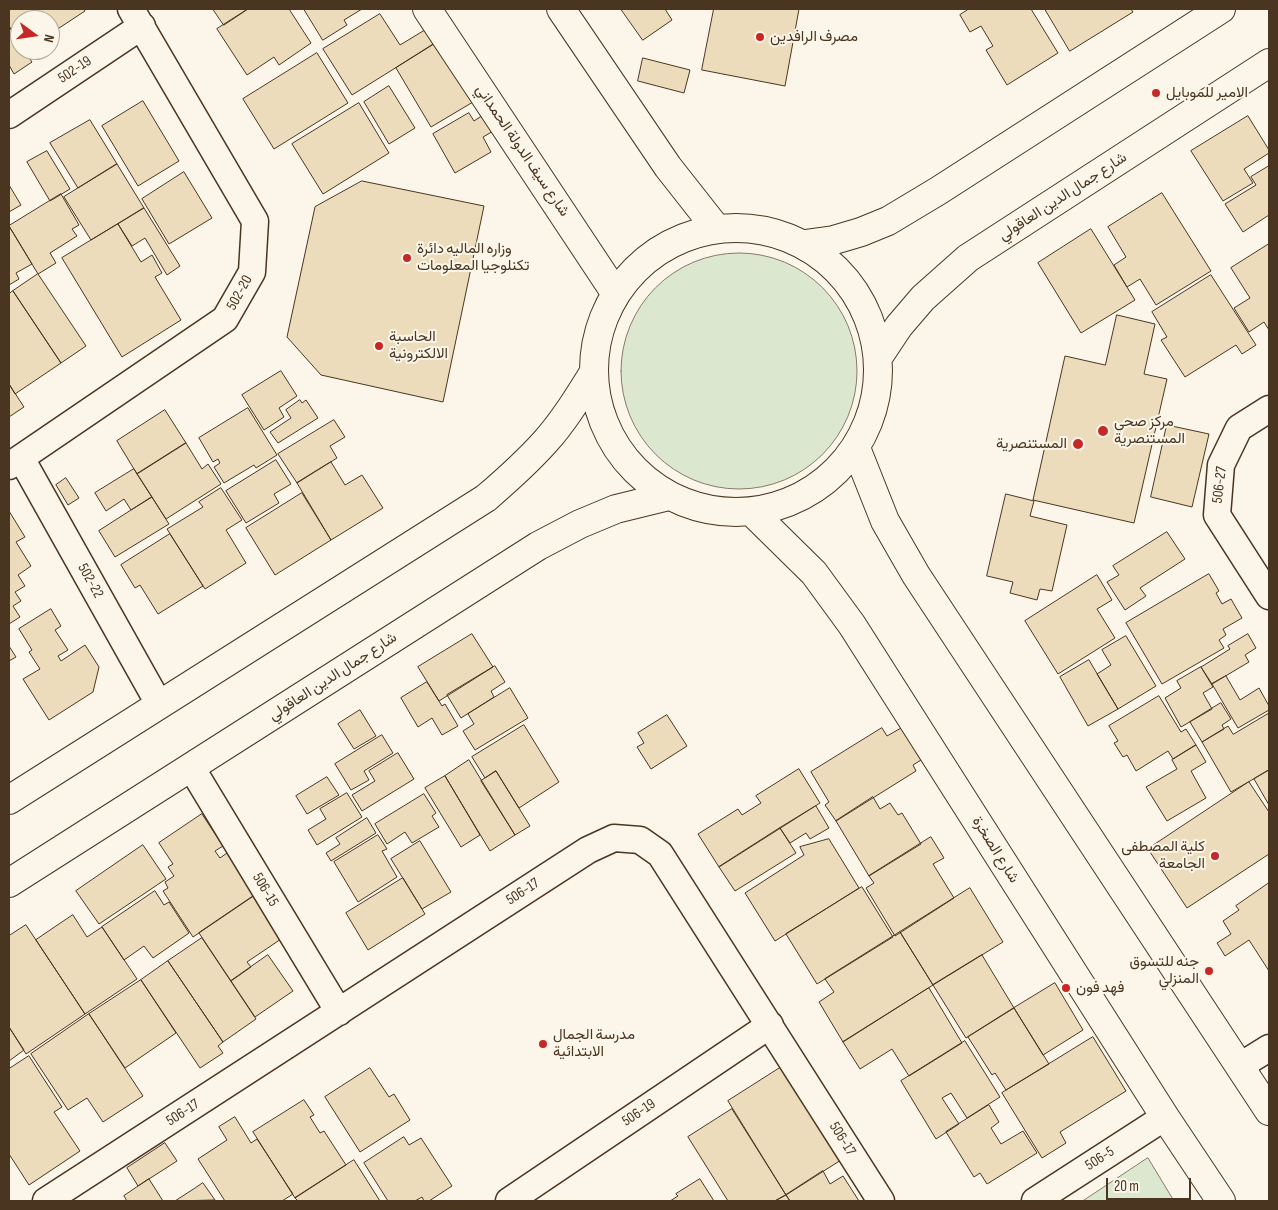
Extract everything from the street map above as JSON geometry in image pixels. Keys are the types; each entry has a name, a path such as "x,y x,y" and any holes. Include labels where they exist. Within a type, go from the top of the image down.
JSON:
{"street":[{"name":"شارع سيف الدولة الحمداني","path":"427,9 616,294"},
{"path":"560,9 668,167 716,228"},
{"path":"805,244 834,240 888,222 1221,9"},
{"name":"502-19","path":"9,115 137,17"},
{"name":"502-20","path":"15,462 225,319 252,272 255,221 137,17"},
{"name":"شارع جمال الدين العاقولي","path":"878,356 899,326 923,298 968,258 1269,63"},
{"path":"746,227 777,232 805,244 833,265 856,291 871,322 878,356 875,404 856,448 828,479 800,497 752,512 709,510 669,496 638,474 615,444 600,409 594,372 599,331 616,294 642,262 677,240 716,228 746,227"},
{"path":"9,800 486,498 518,471 547,441 572,407 594,372"},
{"name":"506-27","path":"1269,409 1239,428 1221,465 1217,515 1269,596"},
{"path":"856,448 885,521 916,575 1269,1111"},
{"name":"502-22","path":"15,462 159,704"},
{"name":"شارع جمال الدين العاقولي","path":"9,883 538,546 580,524 616,509 669,496"},
{"name":"شارع الصخرة","path":"752,512 814,573 852,624 1165,1117 1221,1201"},
{"name":"506-15","path":"190,767 339,1012"},
{"name":"506-17","path":"46,1201 588,850 614,838 640,840 660,854 881,1201"},
{"name":"506-19","path":"509,1201 770,1024"},
{"path":"1240,1066 1269,1048"},
{"name":"506-5","path":"1035,1201 1165,1117"}],"green space":[{"path":"739,253 773,258 784,262 814,280 830,296 843,316 852,337 857,371 852,405 848,416 830,446 814,462 794,475 773,484 739,489 705,484 694,480 664,462 648,446 635,426 626,405 621,371 626,337 630,326 648,296 664,280 684,267 705,258"},
{"path":"1148,1158 1174,1201 1083,1201"}],"building":[{"path":"9,9 84,9 85,11 60,27 60,10 10,10 10,28"},
{"path":"213,9 248,9 224,25"},
{"path":"248,9 289,9 311,43 279,65 274,57 247,75 217,29"},
{"path":"304,9 362,9 344,20 347,25 323,40"},
{"path":"621,9 665,9 672,20 643,40"},
{"path":"714,9 799,9 785,86 702,70"},
{"path":"969,9 1031,9 1058,53 1007,85 986,50 993,46 981,26 970,32 960,15"},
{"path":"1045,9 1131,9 1133,12 1070,51"},
{"path":"380,14 400,45 428,28 437,42 352,95 323,49"},
{"path":"9,26 10,60 31,60 32,62 14,74 9,65"},
{"path":"437,42 473,102 431,127 396,68"},
{"path":"317,53 348,103 274,149 243,99"},
{"path":"643,58 690,70 684,93 638,81"},
{"path":"389,86 415,128 389,144 364,102"},
{"path":"143,101 179,161 138,186 102,126"},
{"path":"359,103 389,153 323,194 292,144"},
{"path":"469,113 474,121 486,113 495,130 483,137 491,152 455,173 433,134"},
{"path":"1248,116 1269,153 1244,169 1253,183 1223,201 1191,151"},
{"path":"90,120 117,164 78,188 50,143"},
{"path":"47,151 70,189 50,201 27,162"},
{"path":"117,164 144,208 91,240 64,197"},
{"path":"1269,166 1269,215 1243,232 1225,204 1256,185 1251,177"},
{"path":"184,172 212,218 169,244 142,199"},
{"path":"362,181 484,206 443,402 321,375 287,337 315,207"},
{"path":"9,185 21,205 9,212"},
{"path":"1162,193 1211,271 1156,305 1140,279 1127,287 1114,265 1126,257 1108,227"},
{"path":"61,194 79,225 72,229 77,236 50,253 56,263 38,274 9,226"},
{"path":"144,208 180,266 167,275 145,238 132,246 118,224"},
{"path":"118,224 141,262 152,255 162,273 155,277 181,320 122,357 62,258"},
{"path":"9,226 32,264 16,273 19,279 9,285"},
{"path":"1091,229 1135,300 1081,333 1038,263"},
{"path":"1269,244 1269,330 1264,322 1249,332 1234,308 1250,298 1231,268"},
{"path":"38,274 86,346 61,363 13,291"},
{"path":"1211,275 1256,345 1242,354 1236,345 1185,377 1161,340 1167,337 1152,312"},
{"path":"13,291 61,363 15,394 9,384 9,294"},
{"path":"1117,315 1155,324 1144,374 1167,379 1134,523 1033,500 1065,356 1105,365"},
{"path":"281,371 297,396 279,408 284,417 264,430 242,395"},
{"path":"9,384 24,407 9,417"},
{"path":"300,400 302,403 306,400 318,418 278,443 270,432 291,418 286,410"},
{"path":"248,408 277,455 256,468 254,465 224,483 214,467 220,463 218,459 213,462 199,438"},
{"path":"165,410 186,443 137,474 117,441"},
{"path":"334,420 345,437 330,446 337,458 297,483 278,454"},
{"path":"1167,425 1209,434 1192,507 1151,497"},
{"path":"186,443 202,469 208,464 221,484 166,519 137,474"},
{"path":"276,460 291,484 274,494 279,503 246,523 226,491"},
{"path":"331,462 345,485 362,475 383,508 331,540 297,483"},
{"path":"134,469 152,497 131,510 124,499 106,511 95,493"},
{"path":"66,478 79,498 68,505 56,485"},
{"path":"221,488 242,520 226,530 246,563 205,589 167,529 203,507 199,502"},
{"path":"302,493 331,540 275,575 246,528"},
{"path":"1006,494 1034,501 1030,516 1067,525 1052,591 1040,589 1037,600 1010,593 1013,582 987,576"},
{"path":"152,497 169,524 115,557 99,531"},
{"path":"9,511 25,537 16,542 31,566 18,575 25,586 15,592 21,601 13,606 20,617 9,624"},
{"path":"1167,532 1185,559 1140,588 1146,596 1125,610 1107,582 1119,575 1113,566"},
{"path":"170,534 203,586 158,614 140,585 135,588 121,565"},
{"path":"1209,574 1219,591 1216,593 1222,604 1231,599 1242,618 1223,629 1226,635 1219,640 1224,648 1162,684 1126,623"},
{"path":"1097,575 1112,600 1097,609 1115,638 1058,674 1025,621"},
{"path":"51,609 61,626 55,630 68,650 58,656 61,661 85,645 99,667 93,692 49,720 23,679 40,669 29,652 32,650 19,629"},
{"path":"472,634 493,667 439,701 418,667"},
{"path":"1248,634 1256,648 1245,655 1249,662 1212,684 1201,667 1230,649 1228,646"},
{"path":"1126,636 1156,686 1118,709 1097,674 1111,665 1102,650"},
{"path":"9,646 16,657 9,661"},
{"path":"1089,660 1118,709 1088,726 1060,677"},
{"path":"495,666 505,682 491,691 494,697 461,718 447,695"},
{"path":"1201,667 1213,687 1203,693 1212,709 1181,727 1165,698 1181,688 1177,681"},
{"path":"1226,676 1240,700 1259,688 1269,706 1269,710 1238,728 1212,684"},
{"path":"427,682 442,706 445,704 458,726 442,735 432,718 418,727 401,698"},
{"path":"510,688 528,718 475,750 463,731 474,724 468,714"},
{"path":"1159,696 1181,732 1186,729 1196,745 1173,759 1168,751 1136,771 1127,755 1123,757 1114,743 1118,741 1109,726"},
{"path":"1221,703 1231,719 1222,725 1224,729 1202,742 1190,722"},
{"path":"360,710 376,736 354,749 338,724"},
{"path":"1268,714 1269,770 1231,792 1202,742 1228,726 1233,734"},
{"path":"667,715 687,746 651,769 637,747 644,743 638,733"},
{"path":"524,725 559,782 519,808 496,771 485,778 472,757"},
{"path":"882,728 887,736 901,728 921,760 913,765 916,771 836,821 825,805 829,802 811,772"},
{"path":"382,735 393,753 364,771 369,780 351,790 335,764"},
{"path":"1196,745 1206,762 1191,771 1206,798 1167,821 1146,787 1177,769 1172,760"},
{"path":"398,753 414,779 362,811 352,795 375,781 369,771"},
{"path":"469,760 515,835 490,851 445,776"},
{"path":"799,769 820,803 719,867 698,834 738,809 742,815 761,803 756,796"},
{"path":"1269,770 1269,805 1254,779"},
{"path":"496,771 530,826 515,835 481,781"},
{"path":"445,776 480,835 461,847 425,788"},
{"path":"327,777 339,795 307,814 296,796"},
{"path":"1249,782 1269,812 1269,854 1187,908 1148,849"},
{"path":"347,793 362,817 317,845 308,830 326,819 320,809"},
{"path":"424,794 436,813 432,816 439,827 412,843 405,832 387,844 375,824"},
{"path":"873,797 880,809 890,803 898,815 902,813 921,844 869,876 836,821"},
{"path":"816,806 829,828 810,839 806,833 790,843 780,828"},
{"path":"202,814 223,846 215,851 220,858 227,853 255,895 193,937 163,891 168,888 165,882 174,876 168,867 173,864 159,843"},
{"path":"367,818 376,833 331,861 326,853 340,844 336,838"},
{"path":"780,828 796,853 735,891 719,867"},
{"path":"378,835 387,849 382,851 397,877 358,902 334,862"},
{"path":"931,837 944,858 933,864 954,898 895,936 866,888 874,883 869,876"},
{"path":"829,839 859,888 775,941 745,893 804,855 800,847"},
{"path":"420,841 451,892 422,909 391,859"},
{"path":"143,845 166,879 99,924 76,891"},
{"path":"403,878 425,914 368,950 346,913"},
{"path":"1269,883 1269,971 1249,940 1225,956 1217,943 1231,934 1223,921 1239,910 1236,906"},
{"path":"862,887 893,937 817,984 786,934"},
{"path":"970,888 1003,942 933,985 900,932"},
{"path":"155,891 164,905 169,902 189,933 153,958 144,946 124,960 102,927"},
{"path":"255,895 284,937 247,962 251,967 231,981 199,933"},
{"path":"73,915 87,937 102,927 137,979 85,1014 36,940"},
{"path":"26,925 85,1014 26,1054 9,1027 9,936"},
{"path":"900,932 933,985 843,1042 819,1002 834,992 825,979"},
{"path":"202,938 256,1019 223,1042 168,961"},
{"path":"268,955 293,991 255,1017 231,981"},
{"path":"982,955 1014,1008 966,1038 933,985"},
{"path":"168,961 223,1042 218,1046 223,1053 200,1068 141,980"},
{"path":"141,980 176,1033 125,1068 89,1014"},
{"path":"1055,983 1083,1030 1043,1055 1014,1008"},
{"path":"929,988 962,1043 909,1076 892,1049 860,1069 843,1042"},
{"path":"1014,1008 1049,1064 1006,1090 995,1073 992,1075 968,1037"},
{"path":"89,1014 143,1096 103,1122 87,1098 68,1110 31,1054"},
{"path":"9,1027 24,1050 9,1061"},
{"path":"1093,1037 1126,1091 1060,1132 1066,1143 1042,1158 1002,1093"},
{"path":"965,1041 1000,1097 967,1118 951,1093 942,1098 959,1124 936,1139 901,1081"},
{"path":"29,1056 62,1107 54,1112 80,1151 29,1185 9,1154 9,1069"},
{"path":"783,1066 841,1160 786,1195 728,1101"},
{"path":"370,1068 389,1097 394,1094 410,1120 360,1152 325,1097"},
{"path":"304,1100 314,1115 310,1117 320,1133 324,1131 346,1165 295,1198 253,1132"},
{"path":"989,1105 999,1122 991,1128 1001,1144 1023,1131 1037,1153 987,1184 980,1173 974,1177 946,1132"},
{"path":"732,1109 786,1195 775,1201 728,1201 688,1137"},
{"path":"235,1117 251,1143 257,1139 293,1194 282,1201 225,1201 198,1159 227,1140 219,1127"},
{"path":"404,1137 409,1145 421,1138 452,1186 429,1201 424,1201 422,1197 415,1201 388,1201 364,1163"},
{"path":"165,1143 177,1161 138,1186 127,1168"},
{"path":"354,1160 380,1201 298,1201 295,1198"},
{"path":"823,1171 830,1184 843,1176 859,1201 790,1201 786,1195"},
{"path":"149,1179 163,1201 127,1201 124,1196"},
{"path":"700,1179 714,1201 670,1201 678,1196 676,1194"},
{"path":"203,1183 215,1200 175,1201 195,1188"},
{"path":"786,1195 790,1201 775,1201"}],"place":[{"name":"مصرف الرافدين","path":"760,37"},
{"name":"الامير للموبايل","path":"1156,93"},
{"name":"وزاره الماليه دائرة تكنلوجيا المعلومات","path":"407,258"},
{"name":"الحاسبة الالكترونية","path":"379,346"},
{"name":"مركز صحي المستنصرية","path":"1103,431"},
{"name":"المستنصرية","path":"1078,444"},
{"name":"كلية المصطفى الجامعة","path":"1215,856"},
{"name":"جنه للتسوق المنزلي","path":"1209,971"},
{"name":"فهد فون","path":"1066,988"},
{"name":"مدرسة الجمال الابتدائية","path":"543,1044"}]}
